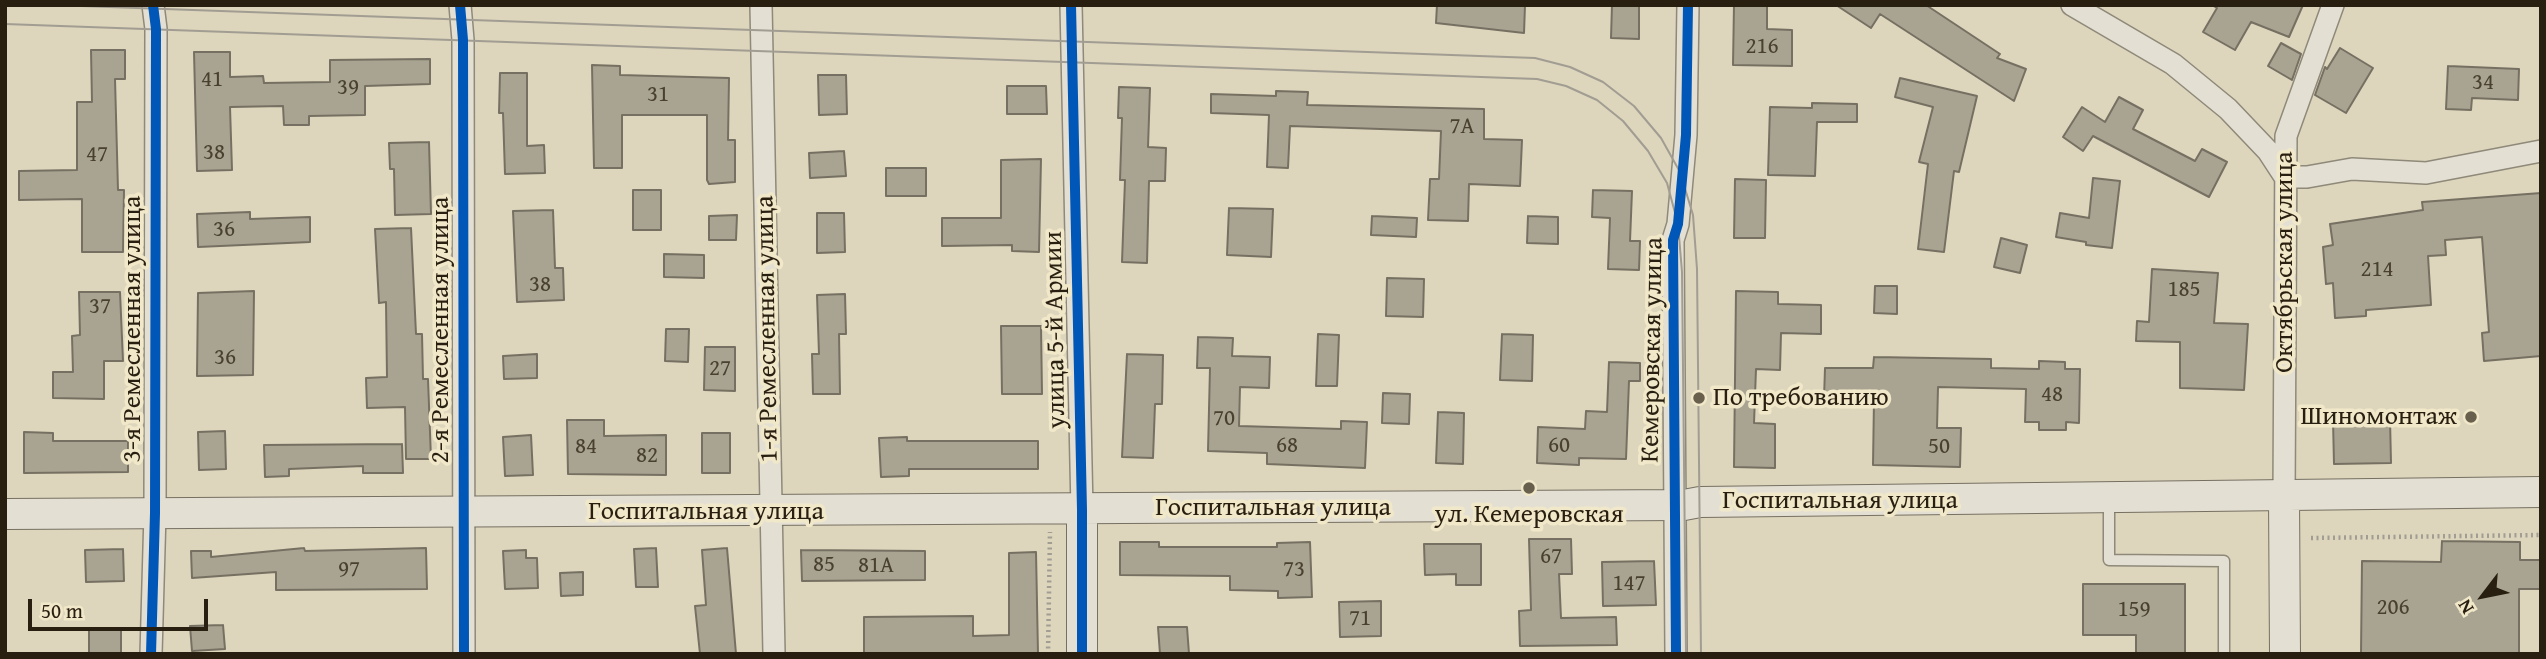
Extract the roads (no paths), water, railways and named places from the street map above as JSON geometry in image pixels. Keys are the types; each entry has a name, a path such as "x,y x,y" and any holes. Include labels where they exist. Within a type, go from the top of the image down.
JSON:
{"main road":[{"name":"Госпитальная улица","path":"5,514 771,512 1674,505 2541,492"},
{"name":"Октябрьская улица","path":"2284,497 2285,654"},
{"name":"улица 5-й Армии","path":"1082,510 1082,654"}],"street":[{"name":"3-я Ремесленная улица","path":"151,654 155,513 156,29 153,5"},
{"name":"2-я Ремесленная улица","path":"460,5 463,40 464,654"},
{"name":"1-я Ремесленная улица","path":"761,5 774,653"},
{"name":"улица 5-й Армии","path":"1071,5 1082,510"},
{"name":"Кемеровская улица","path":"1676,654 1673,240 1678,224 1686,135 1688,5"},
{"path":"2072,5 2174,64 2228,109 2268,151 2285,177 2307,177 2352,169 2426,173 2541,151"},
{"name":"Октябрьская улица","path":"2284,497 2286,136 2333,5"}],"lane":[{"path":"2109,500 2109,560 2224,561 2224,654"}],"tram line":[{"path":"53,5 1535,58 1570,67 1603,82 1634,106 1661,138 1680,172 1693,215 1697,269 1701,654"},
{"path":"5,24 1537,79 1566,86 1597,100 1623,121 1648,151 1667,183 1678,224 1682,272 1686,654"}],"place":[{"name":"По требованию","path":"1699,398"},
{"name":"Шиномонтаж","path":"2471,417"},
{"name":"ул. Кемеровская","path":"1529,488"}]}
